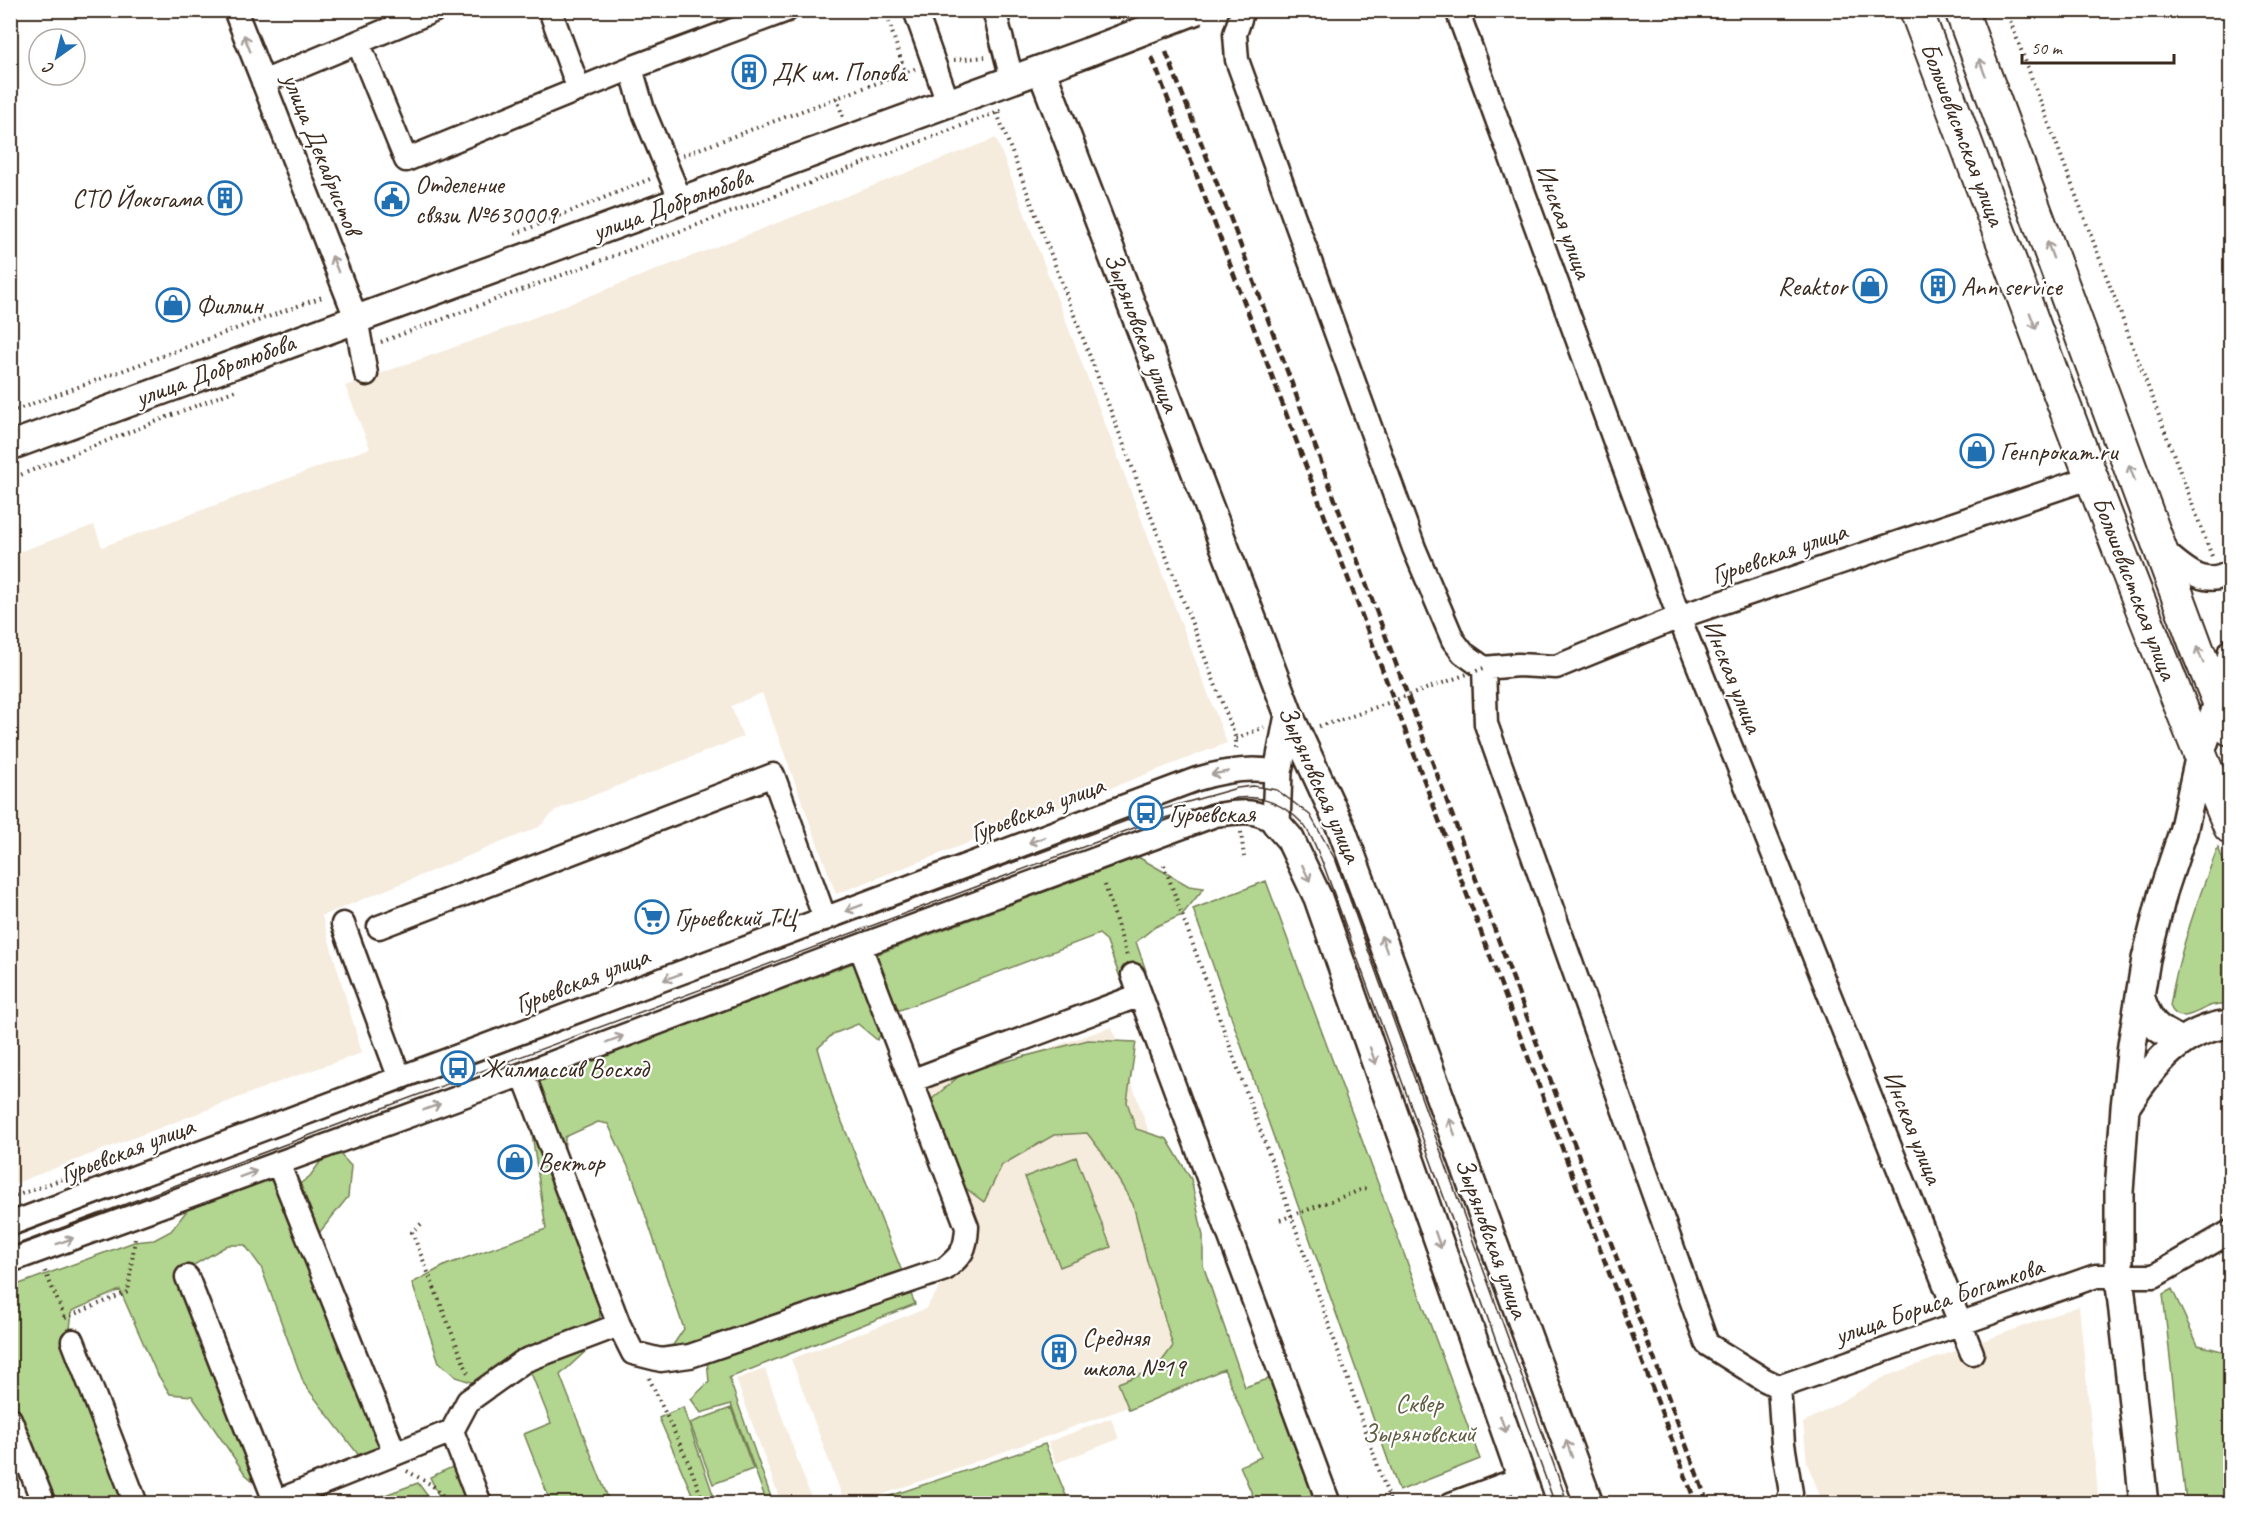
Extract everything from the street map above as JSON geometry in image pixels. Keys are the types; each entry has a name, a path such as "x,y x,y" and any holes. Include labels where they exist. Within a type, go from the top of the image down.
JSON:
{"highway":[{"name":"Большевистская улица","path":"1916,10 2092,477 2230,827"},
{"name":"Большевистская улица","path":"1961,10 2160,548 2230,729"}],"main road":[{"name":"улица Добролюбова","path":"10,446 948,103 1009,67 1041,69 1197,10"},
{"name":"Зыряновская улица","path":"1041,69 1289,715 1342,830 1589,1503"},
{"path":"2144,1503 2119,1275 2119,1192 2125,1107 2140,996 2157,915 2183,832 2200,754 2218,700"},
{"path":"1276,823 1278,772 1289,715"},
{"path":"1278,772 1303,788 1342,830"},
{"name":"Зыряновская улица","path":"1276,823 1290,839 1318,898 1531,1503"},
{"path":"2140,996 2152,1025 2181,1041"},
{"path":"2125,1107 2148,1073 2181,1041 2213,1026 2230,1024"}],"street":[{"name":"улица Декабристов","path":"234,10 356,318 366,374"},
{"path":"262,82 435,10"},
{"path":"550,10 579,90"},
{"path":"358,42 406,160 631,68 787,10"},
{"path":"915,10 948,103"},
{"path":"994,10 1009,67"},
{"path":"1243,10 1235,34 1237,60 1414,548 1453,640 1463,653 1484,668 1486,724 1707,1344 1779,1387 1783,1444 1791,1493 1788,1503"},
{"name":"Инская улица","path":"1457,10 1679,617 1972,1353"},
{"path":"631,68 643,110 681,201"},
{"name":"Гурьевская улица","path":"1484,668 1518,665 1556,667 1679,617 2092,477"},
{"path":"2160,548 2186,569 2201,577 2211,580 2226,576"},
{"path":"2218,700 2230,651"},
{"name":"Гурьевская улица","path":"10,1224 1197,779 1212,774 1237,771 1264,769 1278,772"},
{"path":"379,927 773,775 825,919"},
{"path":"10,1261 523,1074 1215,815 1238,812 1264,815 1276,823"},
{"path":"343,924 400,1078"},
{"path":"523,1074 619,1325 633,1353 661,1360 690,1356 945,1269 961,1255 966,1241 967,1227 860,946"},
{"path":"911,1081 1137,985 1329,1503"},
{"path":"278,1163 395,1454"},
{"name":"улица Бориса Богаткова","path":"1779,1387 2096,1276 2154,1276 2230,1232"},
{"path":"187,1277 272,1502 452,1431 468,1401 524,1360 619,1325"},
{"path":"73,1341 136,1503"},
{"path":"10,1419 44,1503"},
{"path":"452,1431 480,1503"},
{"path":"1451,1503 1522,1478"}],"path":[{"path":"885,10 905,72"},
{"path":"2006,10 2226,576"},
{"path":"664,162 933,62 1009,67"},
{"path":"362,349 997,113 1007,107"},
{"path":"997,113 1236,739 1237,771"},
{"path":"10,479 238,390"},
{"path":"1341,720 1484,668"},
{"path":"1238,812 1244,857"},
{"path":"1164,865 1291,1215 1391,1503"},
{"path":"1105,885 1137,985"},
{"path":"1280,1220 1366,1188"},
{"path":"422,1224 412,1232 476,1395"},
{"path":"65,1318 128,1292 135,1237"},
{"path":"45,1271 73,1341"},
{"path":"633,1353 652,1383 690,1466 704,1503"},
{"path":"374,1462 411,1472 432,1485 450,1503"}],"shaded area":[{"path":"996,138 1227,743 836,894 762,693 731,706 743,737 556,810 539,827 322,916 362,1053 287,1079 11,1185 10,555 94,525 102,547 370,448 345,386 494,333"},
{"path":"1112,1027 1230,1362 1118,1411 859,1503 845,1504 791,1359 925,1309 978,1232 925,1089"},
{"path":"2079,1306 2099,1503 1823,1503 1807,1463 1803,1423 1886,1376"},
{"path":"765,1369 813,1503 781,1503 736,1379"},
{"path":"1111,1418 1119,1439 1056,1463 1048,1442"}],"green space":[{"path":"2218,847 2230,878 2230,1003 2210,1006 2188,1015 2178,1015 2170,1006 2178,965 2196,905"},
{"path":"1138,857 1189,886 1204,888 1182,915 1155,927 1136,942 1146,971 1139,989 1128,989 1123,985 1106,940 1099,934 897,1011 877,1040 858,1024 833,1034 818,1048 834,1102 915,1304 729,1378 773,1503 767,1503 731,1404 701,1413 691,1399 709,1382 707,1360 635,1352 673,1345 684,1329 632,1175 608,1124 598,1122 565,1137 564,1166 598,1281 601,1337 560,1375 610,1503 551,1503 524,1434 551,1423 529,1368 474,1383 456,1377 439,1362 412,1283 446,1265 546,1229 527,1100 534,1082"},
{"name":"Cквер Зыряновский","path":"1266,881 1480,1459 1399,1491 1193,909"},
{"path":"1088,1040 1136,1042 1127,1102 1136,1129 1167,1139 1191,1179 1203,1236 1203,1265 1245,1387 1274,1377 1319,1492 1292,1503 1256,1503 1240,1466 1261,1457 1224,1369 1129,1410 1118,1383 1156,1369 1173,1346 1147,1261 1133,1204 1103,1154 1087,1133 1054,1135 1002,1165 984,1202 959,1183 941,1137 932,1099 964,1072"},
{"path":"326,1154 340,1154 351,1166 348,1197 319,1233 317,1246 405,1443 360,1457 304,1384 261,1267 245,1245 228,1245 192,1266 267,1469 262,1480 254,1482 245,1474 192,1396 170,1394 156,1372 120,1290 72,1311 67,1357 131,1503 30,1503 11,1450 11,1287 134,1242 154,1240 171,1231 195,1200 264,1172 288,1193 310,1176"},
{"path":"1076,1157 1111,1247 1060,1267 1025,1177"},
{"path":"2172,1289 2198,1345 2230,1353 2230,1498 2186,1502 2163,1294"},
{"path":"683,1407 716,1503 696,1503 659,1418"},
{"path":"731,1408 753,1469 713,1484 690,1423"},
{"path":"1045,1444 1069,1503 869,1503"},
{"path":"459,1464 477,1503 442,1503 430,1477"},
{"path":"418,1483 433,1503 363,1503"}],"tram line":[{"path":"10,1238 458,1068 1142,815 1237,788 1253,786 1277,790 1310,815 1336,861 1568,1504"},
{"path":"10,1247 1150,822 1237,798 1255,798 1281,806 1302,823 1312,838 1324,866 1555,1504"}],"railway":[{"path":"1166,52 1230,217 1708,1504"},
{"path":"1152,57 1696,1504"}],"place":[{"name":"ДК им. Попова","path":"749,72"},
{"name":"СТО Йокогама","path":"225,198"},
{"name":"Отделение связи №630009","path":"392,199"},
{"name":"Reaktor","path":"1870,286"},
{"name":"Ann service","path":"1938,286"},
{"name":"Филлин","path":"173,305"},
{"name":"Генпрокат.ru","path":"1977,451"},
{"name":"Гурьевская","path":"1146,813"},
{"name":"Гурьевский ТЦ","path":"652,917"},
{"name":"Жилмассив Восход","path":"458,1068"},
{"name":"Вектор","path":"515,1162"},
{"name":"Средняя школа №19","path":"1059,1352"}]}
